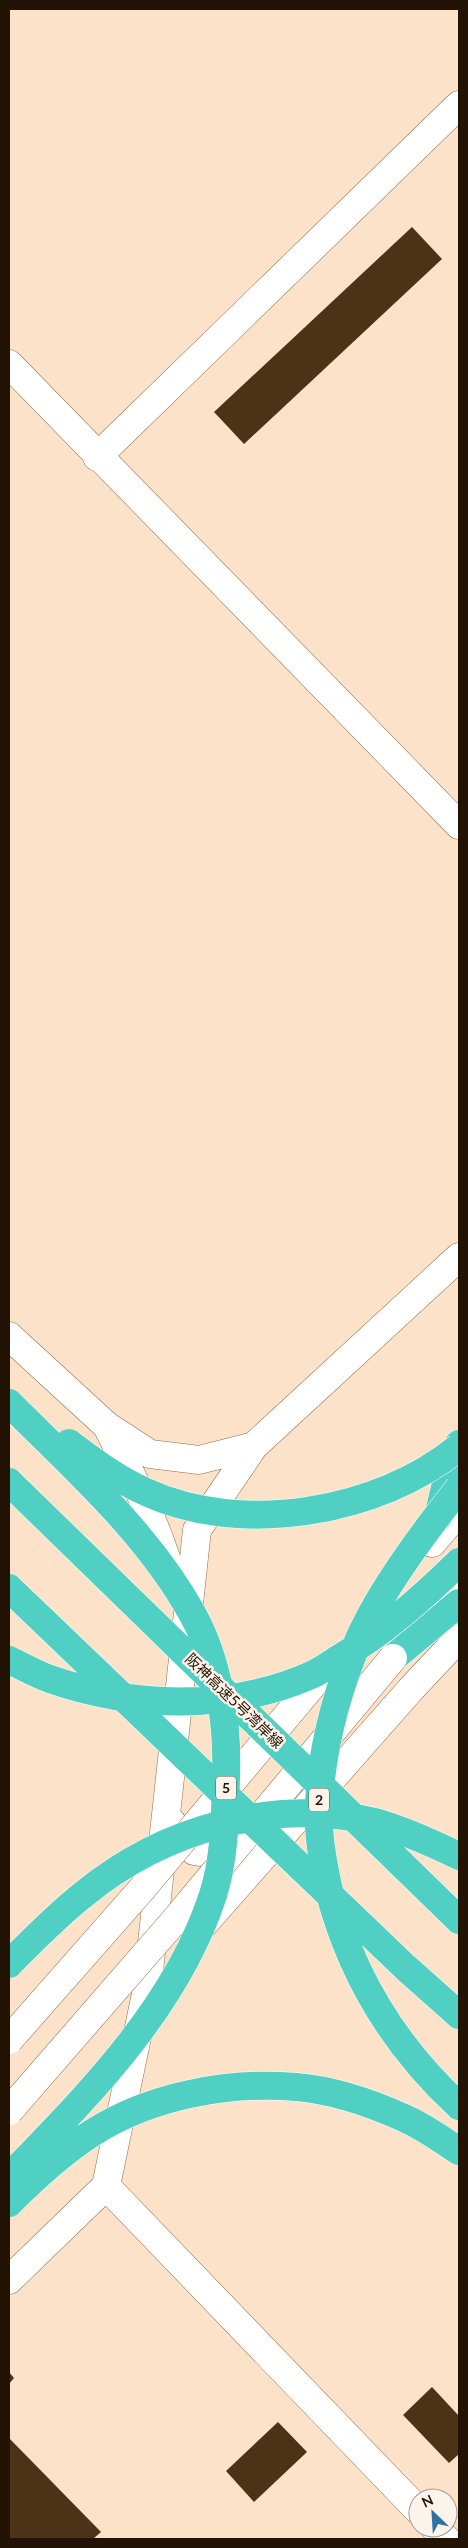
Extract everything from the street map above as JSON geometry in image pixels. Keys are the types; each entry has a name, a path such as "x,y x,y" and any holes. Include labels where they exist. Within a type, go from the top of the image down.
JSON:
{"highway":[{"path":"9,1392 66,1441 105,1470 146,1493 195,1508 242,1514 295,1512 348,1503 396,1485 448,1456 459,1446"},
{"name":"5","path":"9,1403 94,1487 164,1570 194,1616 210,1656 222,1709 227,1760 225,1833 213,1894 188,1954 151,2016 87,2096 9,2177"},
{"path":"432,1543 448,1475 459,1446"},
{"name":"阪神高速5号湾岸線","path":"9,1482 459,1920"},
{"name":"2","path":"459,1488 393,1580 360,1638 338,1698 328,1736 318,1805 322,1857 337,1923 361,1980 392,2031 433,2082 459,2106"},
{"path":"9,1660 49,1679 102,1694 161,1701 206,1702 258,1694 310,1676 366,1642 413,1606 459,1562"},
{"name":"5","path":"9,1588 405,1968 459,2015"},
{"path":"393,1658 459,1603"},
{"name":"5","path":"9,1964 48,1924 85,1893 126,1865 175,1839 230,1822 278,1814 327,1815 374,1822 420,1838 459,1856"},
{"path":"9,2203 45,2168 93,2132 143,2107 189,2094 239,2087 296,2087 351,2098 406,2118 459,2151"}],"street":[{"path":"97,457 459,105"},
{"path":"9,364 97,457 459,825"},
{"path":"11,2273 106,2186 147,1989 197,1530 254,1446 459,1257"},
{"path":"9,1336 107,1426 150,1454 199,1460 254,1446"},
{"path":"107,1426 144,1498 164,1548 186,1630"},
{"path":"9,2040 141,1890 459,1512"},
{"path":"9,2111 176,1919 393,1658 459,1583"},
{"path":"147,1989 411,1688 459,1638"},
{"path":"165,1814 194,1851 238,1858 287,1830"},
{"path":"106,2186 408,2500"}],"building":[{"path":"412,227 442,259 244,444 214,412"},
{"path":"9,2372 14,2378 9,2384"},
{"path":"432,2387 459,2416 459,2454 449,2463 403,2415"},
{"path":"278,2422 307,2452 254,2502 226,2471"},
{"path":"9,2438 101,2532 93,2539 9,2539"}]}
